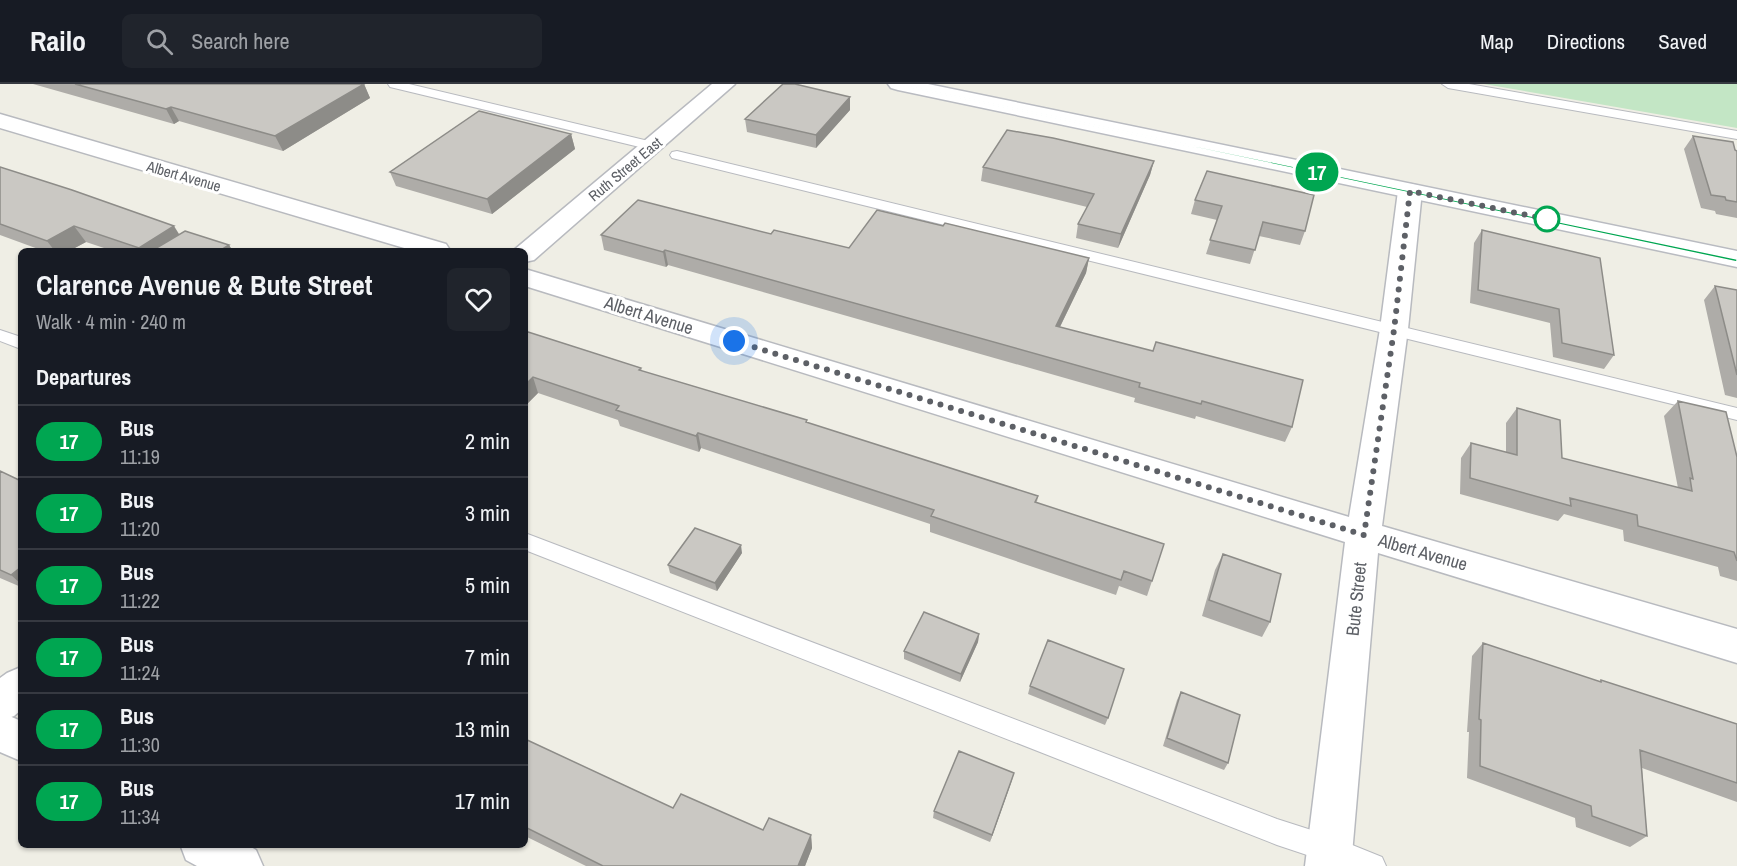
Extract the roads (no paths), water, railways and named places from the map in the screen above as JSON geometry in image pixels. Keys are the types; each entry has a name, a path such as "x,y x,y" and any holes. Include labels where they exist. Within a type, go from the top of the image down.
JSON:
{"street":[{"name":"Ruth Street East","path":"528,251 725,84"},
{"path":"898,84 1737,259"},
{"name":"Albert Avenue","path":"0,121 430,248"},
{"name":"Bute Street","path":"1329,857 1364,535 1394,330 1410,191"},
{"name":"Albert Avenue","path":"528,278 1364,535 1737,646"},
{"path":"0,703 18,688"},
{"path":"0,731 18,740"},
{"path":"209,848 240,866"}],"lane":[{"path":"394,84 652,146"},
{"path":"1448,84 1737,135"},
{"path":"678,154 1737,414"},
{"path":"0,335 18,342"},
{"path":"528,542 1277,832 1329,857 1373,866"}]}
